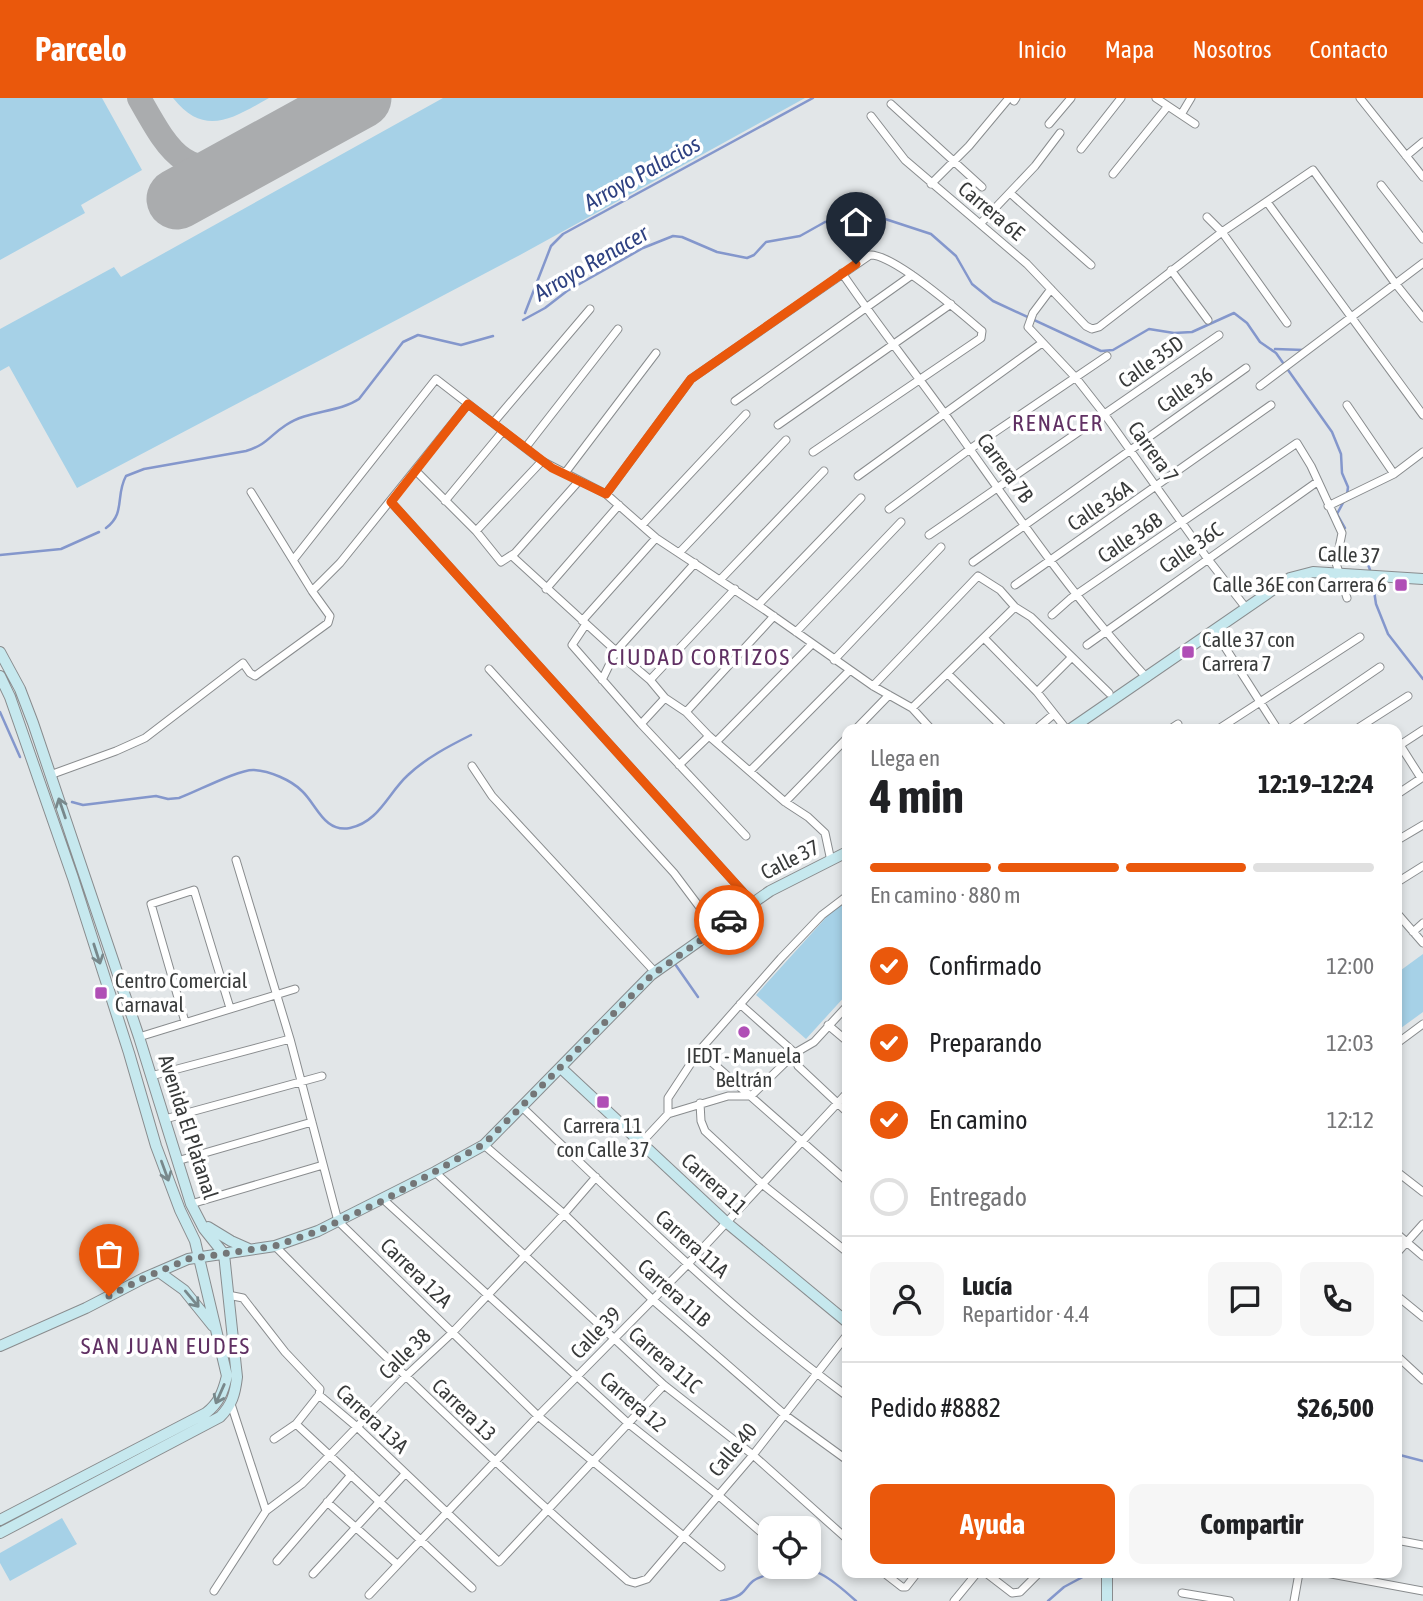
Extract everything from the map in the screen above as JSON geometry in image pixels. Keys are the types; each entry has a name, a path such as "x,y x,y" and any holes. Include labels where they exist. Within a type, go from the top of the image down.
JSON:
{"main road":[{"name":"Calle 37","path":"1077,724 1290,578 1313,572 1423,579"},
{"name":"Avenida El Platanal","path":"0,652 20,689 84,873 152,1076 191,1204 198,1219 224,1254 237,1377 231,1404"},
{"path":"0,676 15,710 74,883 84,873"},
{"name":"Calle 37","path":"198,1257 275,1246 318,1231 384,1200 484,1144 655,972 770,891 842,855"},
{"name":"Avenida El Platanal","path":"0,1520 206,1413 221,1397 227,1376 195,1241 180,1210 156,1146 74,883"},
{"name":"Carrera 11","path":"561,1068 726,1222 842,1318"},
{"path":"198,1219 222,1237 252,1250"},
{"path":"0,1346 19,1340 159,1272 198,1257"},
{"path":"159,1272 184,1290 218,1333"},
{"path":"0,1533 220,1417 231,1404"},
{"path":"1107,1578 1107,1601"}],"street":[{"path":"1049,124 1071,98"},
{"path":"1081,149 1121,98"},
{"path":"1156,98 1195,124"},
{"path":"1182,113 1191,98"},
{"path":"1360,98 1423,177"},
{"path":"932,184 1013,99"},
{"path":"891,104 982,187"},
{"path":"1113,174 1168,106"},
{"name":"Carrera 6E","path":"871,116 905,160 1027,264 1086,326 1092,329 1099,327 1171,270"},
{"path":"981,223 1035,166 1060,133"},
{"path":"1406,156 1423,142"},
{"path":"1208,320 1171,270 1313,170 1423,318"},
{"path":"1381,186 1423,239"},
{"path":"1010,193 1091,265"},
{"path":"1268,202 1423,415"},
{"path":"1207,217 1222,232 1287,323"},
{"path":"606,494 691,379 842,273 874,255 912,275 982,331 983,335 813,452"},
{"path":"1259,386 1423,263"},
{"name":"Carrera 7B","path":"842,273 946,414 1049,561 1104,632 1147,678"},
{"path":"735,401 912,275"},
{"name":"Carrera 7","path":"1051,289 1033,313 1028,327 1076,378 1105,415 1246,608"},
{"path":"778,425 951,304"},
{"path":"493,424 590,309"},
{"path":"526,447 618,329"},
{"name":"Calle 35D","path":"929,535 1219,335"},
{"path":"858,476 1042,342"},
{"path":"565,473 656,353"},
{"path":"889,509 970,449 1107,356"},
{"name":"Calle 36","path":"973,562 1246,368"},
{"path":"294,559 436,379 542,461 578,482 606,494 656,538 735,589 873,686 912,708 925,724"},
{"path":"312,591 340,564 468,404"},
{"name":"Calle 36A","path":"1015,585 1271,405"},
{"path":"1347,405 1394,474"},
{"path":"642,525 746,414"},
{"path":"445,501 503,431"},
{"path":"679,553 786,440"},
{"name":"Calle 36B","path":"1052,615 1075,595 1297,443 1317,482"},
{"path":"1328,506 1394,474 1423,452"},
{"path":"476,531 542,461"},
{"path":"416,471 476,531 501,562 512,555 578,482"},
{"path":"720,580 824,471"},
{"path":"1317,482 1342,533 1336,563 1347,598"},
{"name":"Calle 36C","path":"1087,645 1317,482"},
{"path":"50,775 145,738 243,663 255,676 331,619 251,492"},
{"path":"758,605 861,498"},
{"path":"391,502 753,903"},
{"path":"546,589 619,505"},
{"path":"796,632 901,522"},
{"path":"656,538 584,622 572,645 641,724 746,836"},
{"path":"834,660 941,547"},
{"path":"512,555 546,589 650,680 665,698 686,712 709,736 825,833 831,861"},
{"path":"602,680 616,652 695,563"},
{"path":"873,686 978,576 1000,590 1015,607 1031,617 1108,693"},
{"path":"650,680 735,589"},
{"path":"912,708 1015,607"},
{"path":"686,712 774,616"},
{"path":"1214,630 1274,724"},
{"path":"1226,724 1360,637"},
{"path":"984,638 1037,692 1063,724"},
{"path":"717,741 812,645"},
{"path":"1037,692 1072,657"},
{"path":"1297,724 1380,667"},
{"path":"489,669 674,873 716,929"},
{"path":"750,771 850,670"},
{"path":"948,674 999,724"},
{"path":"861,724 889,695"},
{"path":"1364,724 1408,696"},
{"path":"641,724 665,698"},
{"path":"1042,724 1054,713"},
{"path":"1402,743 1423,730"},
{"path":"679,765 709,736"},
{"path":"785,802 842,743"},
{"path":"1402,751 1422,778 1402,791"},
{"path":"472,766 492,796 655,972"},
{"path":"1402,837 1423,825"},
{"path":"236,860 302,1081 338,1222"},
{"path":"1402,879 1423,866"},
{"path":"185,1022 151,904 194,890 230,1008"},
{"path":"668,1114 668,1098 699,1051 822,915 842,900"},
{"path":"1402,919 1423,943"},
{"path":"1413,932 1423,923"},
{"path":"139,1037 295,989"},
{"path":"740,1004 795,1053 798,1066 842,1108"},
{"path":"641,1143 668,1114 728,1096 751,1096 795,1053 814,1042 842,1011"},
{"path":"1402,1040 1423,1024"},
{"path":"828,1025 842,1037"},
{"path":"152,1076 290,1039"},
{"path":"699,1051 842,1177"},
{"path":"164,1119 322,1076"},
{"name":"Calle 39","path":"369,1595 496,1464 538,1416 687,1265 842,1098"},
{"path":"700,1103 701,1121 705,1131 762,1184 842,1248"},
{"name":"Carrera 11A","path":"522,1107 687,1265 842,1392"},
{"path":"177,1161 312,1122"},
{"name":"Carrera 11B","path":"484,1144 564,1214 653,1300 785,1415 842,1456"},
{"path":"191,1204 323,1165"},
{"name":"Carrera 11C","path":"435,1172 664,1385 753,1455 842,1535"},
{"path":"1402,1176 1423,1192"},
{"name":"Calle 38","path":"214,1591 266,1511 302,1483 405,1377 452,1333 596,1177"},
{"name":"Carrera 12","path":"384,1200 629,1424 758,1530"},
{"name":"Carrera 12A","path":"338,1222 538,1416 722,1567"},
{"path":"1402,1247 1423,1224"},
{"path":"1402,1238 1423,1256"},
{"name":"Carrera 13","path":"275,1246 405,1377 547,1511 628,1581 641,1583"},
{"name":"Carrera 13A","path":"229,1295 243,1298 285,1352 320,1389 319,1395 449,1513 496,1561 503,1560 547,1511"},
{"path":"1402,1300 1423,1317"},
{"name":"Calle 40","path":"641,1583 753,1455 842,1342"},
{"path":"1402,1361 1423,1380"},
{"path":"547,1511 664,1385"},
{"path":"274,1439 296,1424 319,1395"},
{"path":"231,1404 266,1511"},
{"path":"296,1424 472,1588"},
{"path":"313,1574 405,1474"},
{"path":"277,1561 351,1475"},
{"path":"327,1503 397,1564"},
{"path":"1402,1541 1423,1545"},
{"path":"890,1578 902,1587 906,1587 913,1578"},
{"path":"954,1601 972,1578"},
{"path":"993,1578 1012,1592 1020,1592 1035,1578"},
{"path":"1294,1601 1298,1578"},
{"path":"1353,1578 1423,1591"},
{"path":"1182,1593 1230,1601"}],"shaded area":[{"path":"0,98 102,98 142,170 81,205 85,213 0,260"},
{"path":"173,98 269,98 231,117 208,121 196,118"},
{"path":"443,98 805,98 520,255 77,488 9,366 0,371 0,329 114,267 121,277"},
{"path":"840,902 842,904 842,999 806,1039 756,995"},
{"path":"1423,954 1423,1012 1402,1027 1402,969"},
{"path":"62,1518 77,1544 10,1581 0,1563 0,1553"}],"waterway":[{"name":"Arroyo Palacios","path":"525,313 551,246 563,234 813,98"},
{"name":"Arroyo Renacer","path":"523,320 567,291 643,248 673,236 682,237 717,252 747,258 754,255 766,242 800,236 825,222 876,216 931,234 956,256 972,284 993,301 1101,351 1113,350 1149,329 1174,333 1192,332 1234,313 1247,323 1260,342 1276,353 1332,432 1341,454 1342,473 1348,487 1347,495"},
{"name":"Arroyo Palacios","path":"106,528 116,516 126,476 144,469 246,451 264,443 295,420 351,404 359,399 403,342 418,335 461,345 493,336"},
{"path":"1275,349 1304,350"},
{"name":"Arroyo Renacer","path":"1344,501 1337,514 1345,528"},
{"name":"Arroyo Palacios","path":"0,555 61,549 99,532"},
{"name":"Arroyo Renacer","path":"1362,547 1370,570"},
{"path":"1373,584 1376,604 1388,634 1423,679"},
{"path":"0,712 20,757"},
{"path":"72,802 83,805 156,796 179,798 228,777 254,770 273,774 292,783 327,822 341,828 350,828 360,825 376,813 401,782 422,763 471,735"},
{"path":"675,964 698,997"},
{"path":"1402,1456 1423,1461"},
{"path":"721,1601 740,1595 762,1576 791,1568 821,1574 856,1601"},
{"path":"1048,1601 1064,1587 1081,1578"}],"taxiway":[{"path":"139,98 171,148 195,165 230,165 253,157"}],"runway":[{"path":"177,199 361,98"}],"way so far":[{"path":"109,1296 188,1259 275,1246 318,1231 384,1200 484,1144 652,975 729,920"}],"place":[{"name":"Calle 36E con Carrera 6","path":"1401,585"},
{"name":"Calle 37 con Carrera 7","path":"1188,652"},
{"name":"Centro Comercial Carnaval","path":"101,993"},
{"name":"IEDT - Manuela Beltrán","path":"744,1032"},
{"name":"Carrera 11 con Calle 37","path":"603,1102"}],"district":[{"name":"RENACER","path":"1058,423"},
{"name":"CIUDAD CORTIZOS","path":"699,657"},
{"name":"SAN JUAN EUDES","path":"166,1346"}],"route":[{"path":"729,920 753,903 391,502 468,404 552,468 606,494 691,379 856,264"}]}
